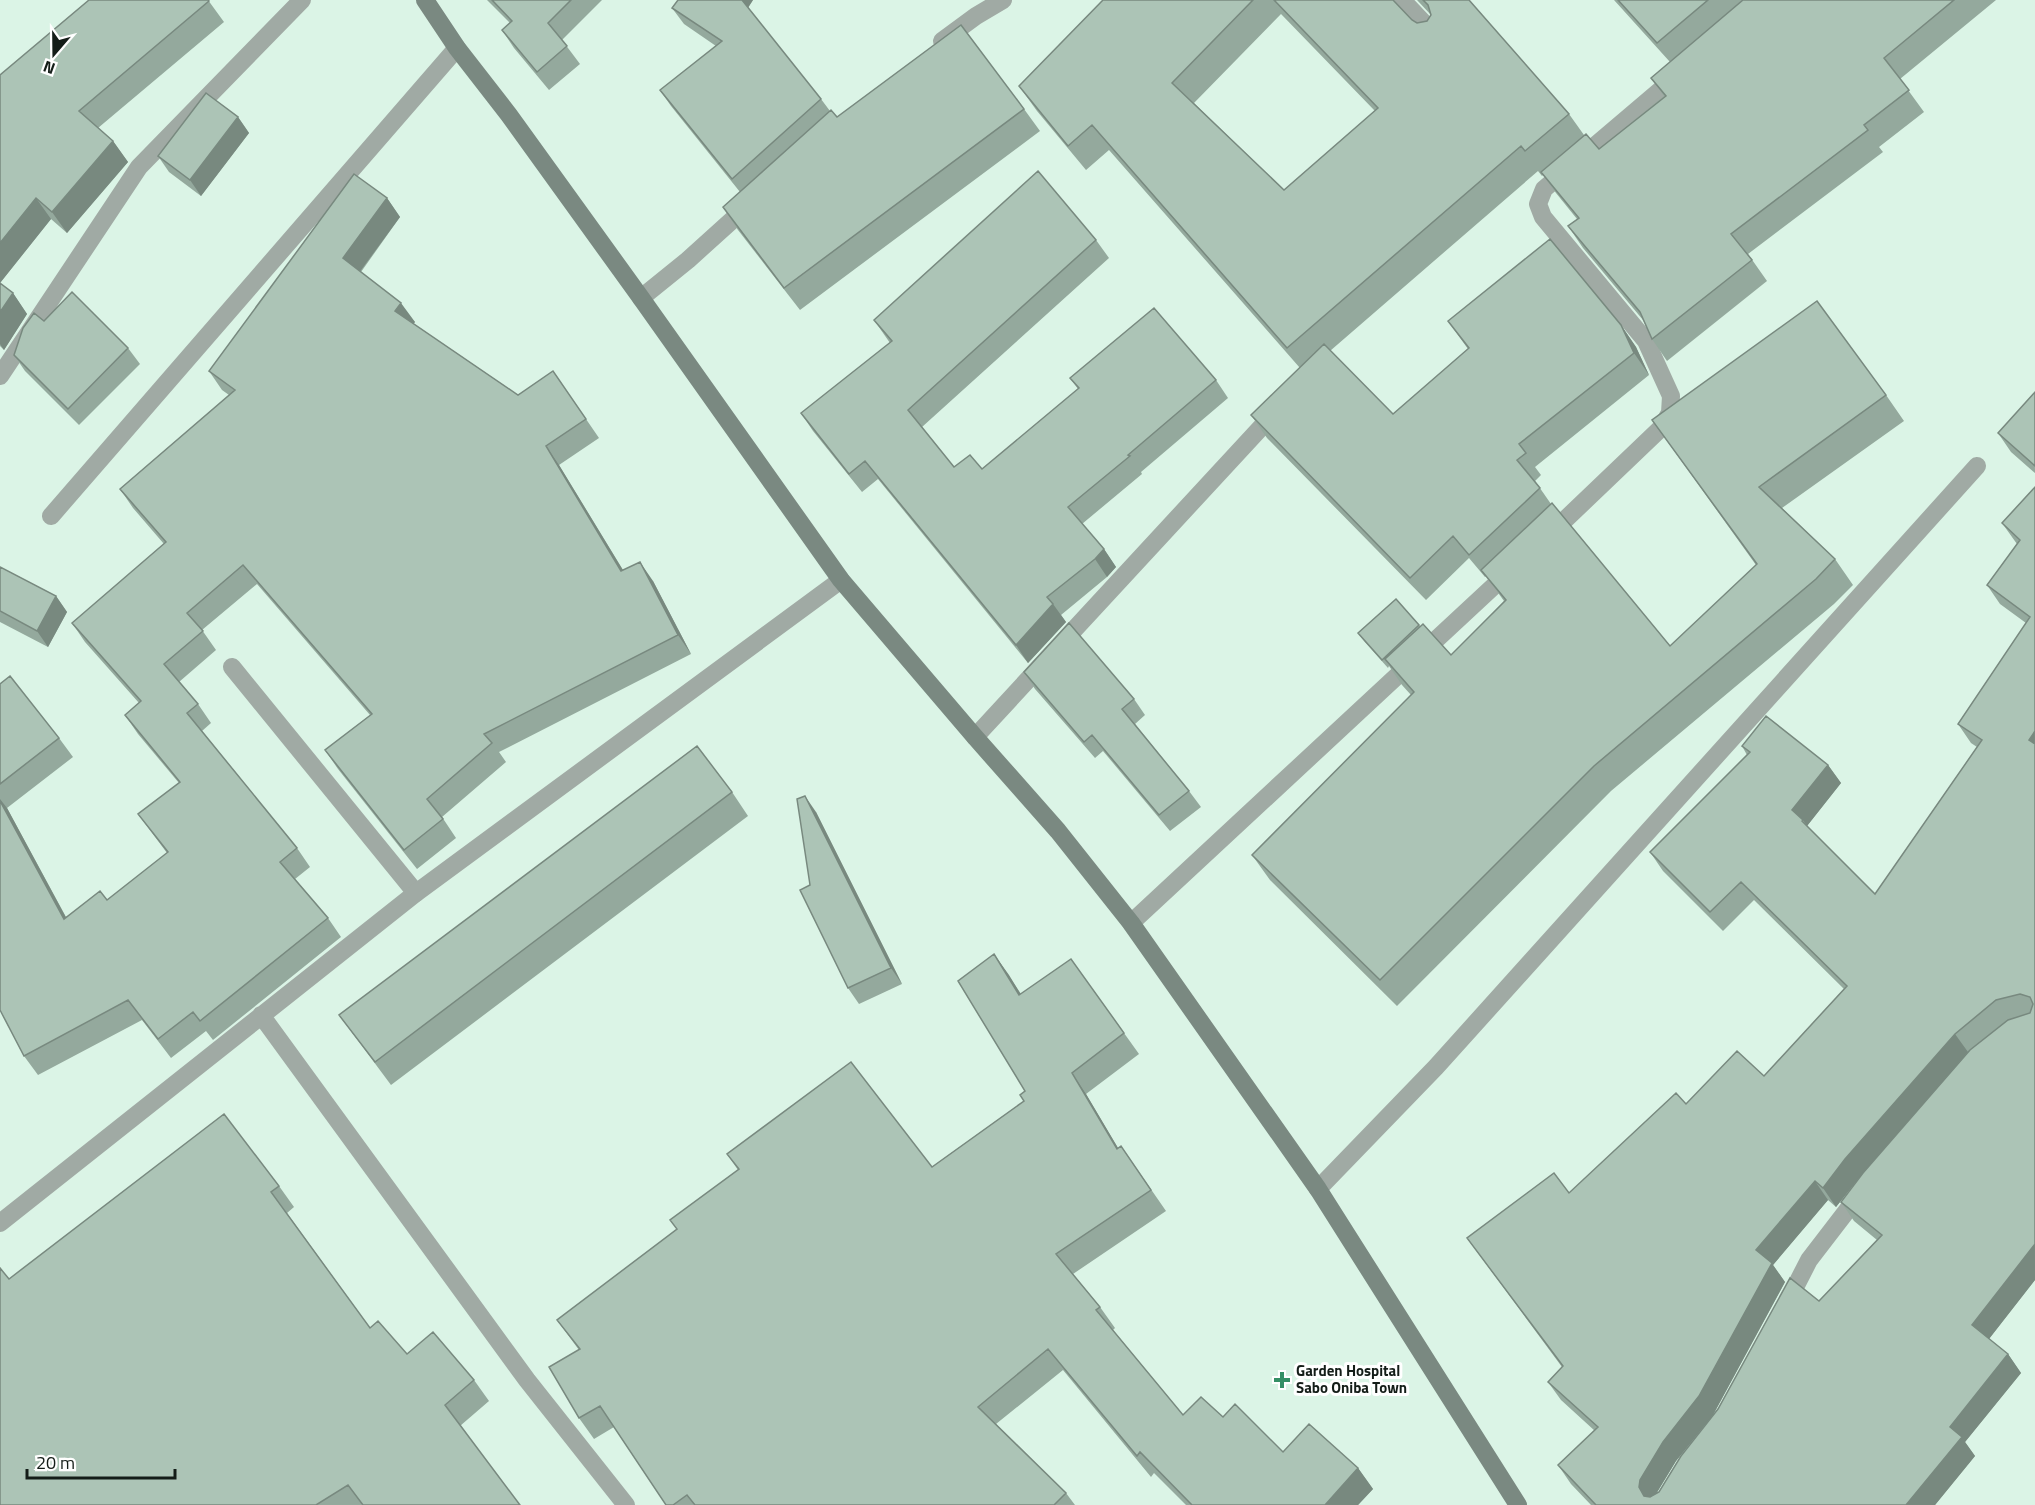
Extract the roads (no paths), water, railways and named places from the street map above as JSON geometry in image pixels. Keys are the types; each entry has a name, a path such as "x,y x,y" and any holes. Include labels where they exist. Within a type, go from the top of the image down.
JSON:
{"main road":[{"path":"426,0 458,48 641,298 841,580 1058,831 1131,922 1318,1189 1518,1505"}],"street":[{"path":"0,376 139,167 302,0"},
{"path":"928,52 976,16 1003,0"},
{"path":"1402,0 1437,37"},
{"path":"51,516 458,48"},
{"path":"1538,545 1662,428 1670,413 1671,396 1646,340 1543,217 1538,204 1544,189 1686,68"},
{"path":"641,298 688,260 767,189"},
{"path":"975,737 1290,396"},
{"path":"1318,1189 1436,1068 1977,466"},
{"path":"1131,922 1520,561"},
{"path":"0,1223 416,893 841,580"},
{"path":"231,667 416,893"},
{"path":"261,1015 527,1380 626,1505"},
{"path":"1778,1321 1809,1260 1874,1176"}],"place":[{"name":"Garden Hospital Sabo Oniba Town","path":"1282,1380"}]}
